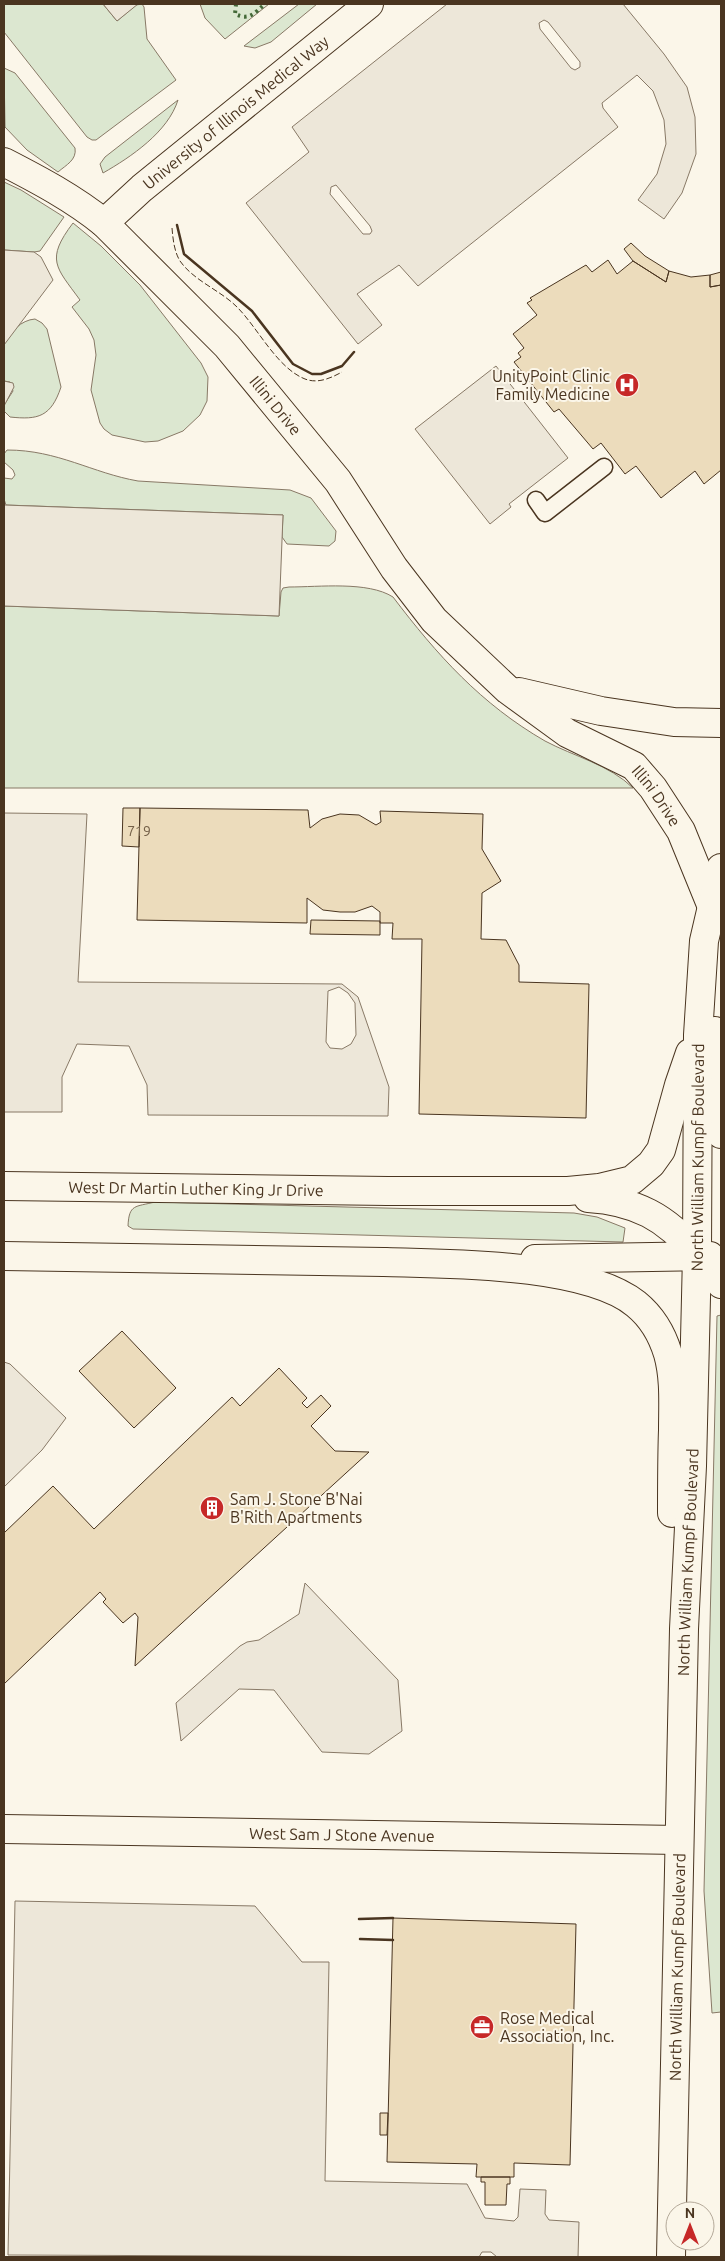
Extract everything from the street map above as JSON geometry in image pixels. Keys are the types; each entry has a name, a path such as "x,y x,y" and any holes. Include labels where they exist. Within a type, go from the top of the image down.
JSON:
{"main road":[{"name":"University of Illinois Medical Way","path":"104,223 142,188 369,4"},
{"name":"Illini Drive","path":"4,162 58,191 104,223 227,346 338,481 394,568 434,620 508,690 567,733 634,766 653,788 681,831 712,907"},
{"path":"508,690 601,711 674,722 721,723"},
{"name":"North William Kumpf Boulevard","path":"671,2257 684,1629 692,1466 709,1256 698,1034 714,941 712,907 721,868"},
{"path":"714,941 716,1041 721,1134"},
{"path":"388,1191 568,1191 599,1188 632,1180 650,1164 661,1150 679,1085 698,1034"},
{"name":"West Dr Martin Luther King Jr Drive","path":"4,1186 388,1191"},
{"path":"388,1191 584,1197 622,1201 647,1210 687,1242 709,1256 721,1284"},
{"path":"4,1256 384,1262 485,1266 570,1277 620,1294 634,1303 657,1328 664,1344 672,1380 672,1527 684,1629"},
{"path":"384,1262 709,1256"},
{"name":"West Sam J Stone Avenue","path":"4,1829 679,1840"}],"lane":[{"path":"536,500 546,513 604,467"}],"green space":[{"path":"4,4 103,4 117,21 136,5 142,4 144,7 147,39 176,80 96,140 92,140 87,137 4,32"},
{"path":"200,4 269,4 225,39 205,18"},
{"path":"299,4 317,4 271,42 255,48 244,46"},
{"path":"4,68 15,73 75,148 73,159 58,172 27,150 5,127"},
{"path":"178,100 166,123 157,133 136,151 103,173 100,164 105,157"},
{"path":"4,182 21,190 64,217 40,251 4,250"},
{"path":"73,223 101,246 140,285 201,363 208,377 207,401 200,415 183,431 158,441 145,442 112,435 100,423 91,390 96,355 94,340 89,329 72,307 80,300 60,271 57,263 59,246"},
{"path":"35,319 47,329 61,387 53,405 42,414 28,418 10,417 4,411 4,405 13,391 10,382 4,381 2,357 4,344 16,327"},
{"path":"7,450 43,454 138,481 290,490 311,498 336,531 335,541 329,546 287,544 282,537 283,515 6,505 4,499 4,478 12,479 15,475 13,470 4,462 4,454"},
{"path":"357,587 383,592 393,597 426,639 462,677 500,711 545,741 602,767 624,780 633,788 4,788 4,606 279,616 281,592 283,588"},
{"path":"155,1202 574,1213 597,1217 625,1228 623,1242 133,1229 128,1226 130,1214 134,1208"},
{"path":"721,1315 721,2012 712,2013 704,1891 717,1316"}],"shaded area":[{"path":"103,4 138,4 117,21"},
{"path":"447,4 623,4 664,54 687,87 695,117 696,154 682,193 664,219 638,200 657,174 666,144 664,120 653,91 637,75 602,103 603,108 618,127 418,286 399,265 357,294 382,325 358,344 246,203 309,152 292,127","holes":["544,20 548,22 580,62 580,67 575,70 571,68 540,29 539,23","336,185 370,226 372,231 370,234 363,234 330,194 331,187"]},
{"path":"4,250 34,252 41,257 53,280 4,345"},
{"path":"496,366 568,458 509,504 511,507 490,524 415,429"},
{"path":"4,381 13,383 14,387 4,406"},
{"path":"4,505 283,515 279,616 4,606"},
{"path":"4,813 87,814 78,982 342,984 358,997 389,1087 388,1116 148,1115 147,1085 129,1046 77,1044 62,1077 62,1112 4,1112","holes":["339,987 348,993 355,1003 356,1035 351,1044 342,1049 330,1048 326,1042 328,991"]},
{"path":"4,1362 10,1364 66,1418 42,1450 4,1487"},
{"path":"305,1583 398,1680 402,1731 369,1754 322,1752 274,1690 239,1689 181,1741 176,1703 240,1646 247,1642 259,1640 299,1614"},
{"path":"15,1901 255,1906 302,1962 329,1962 325,2181 467,2184 485,2218 514,2221 518,2217 520,2189 546,2190 545,2214 549,2220 579,2222 578,2257 497,2257 491,2252 482,2252 479,2257 8,2255"}],"building":[{"path":"631,243 645,256 669,271 666,282 633,261 624,249"},
{"name":"UnityPoint Clinic Family Medicine","path":"608,260 617,274 633,261 666,282 669,271 691,277 710,275 710,287 721,285 721,470 704,484 695,471 661,498 636,466 625,474 601,443 593,449 559,409 554,412 514,362 521,357 518,353 524,348 513,334 537,315 527,303 532,300 530,298 586,265 592,272"},
{"path":"721,272 721,285 710,287 710,275"},
{"path":"123,808 140,808 139,847 122,846"},
{"path":"140,808 308,810 310,828 322,819 340,814 359,815 376,825 381,822 380,811 483,814 482,849 501,881 482,893 481,939 506,940 519,965 519,982 589,984 586,1118 419,1114 422,939 392,939 393,923 380,923 380,912 372,906 355,912 323,910 307,898 307,923 137,920"},
{"path":"311,920 380,921 380,935 310,934"},
{"path":"122,1331 176,1388 134,1428 79,1371"},
{"name":"Sam J. Stone B'Nai B'Rith Apartments","path":"279,1368 307,1398 302,1403 307,1408 321,1395 331,1406 311,1426 335,1451 369,1452 135,1666 138,1617 135,1613 123,1623 103,1602 106,1599 100,1592 4,1684 4,1533 53,1486 94,1529 232,1397 240,1406"},
{"path":"393,1918 576,1924 570,2165 514,2163 514,2177 476,2177 477,2164 387,2162"},
{"path":"380,2113 388,2113 387,2135 380,2135"},
{"path":"481,2177 510,2177 510,2184 507,2184 506,2205 485,2205 485,2182 481,2182"}],"hedge":[{"path":"236,4 235,14 244,17 252,15 265,4"}],"fence":[{"path":"172,228 173,241 180,261 192,274 237,307 277,357 295,374 315,381 324,380 342,372"}],"wall":[{"path":"177,225 184,254 252,311 293,364 312,374 321,374 342,366 354,352"},
{"path":"359,1919 393,1918"},
{"path":"360,1939 393,1940"}],"place":[{"name":"UnityPoint Clinic Family Medicine","path":"627,385"},
{"name":"Sam J. Stone B'Nai B'Rith Apartments","path":"212,1508"},
{"name":"Rose Medical Association, Inc.","path":"482,2027"}]}
